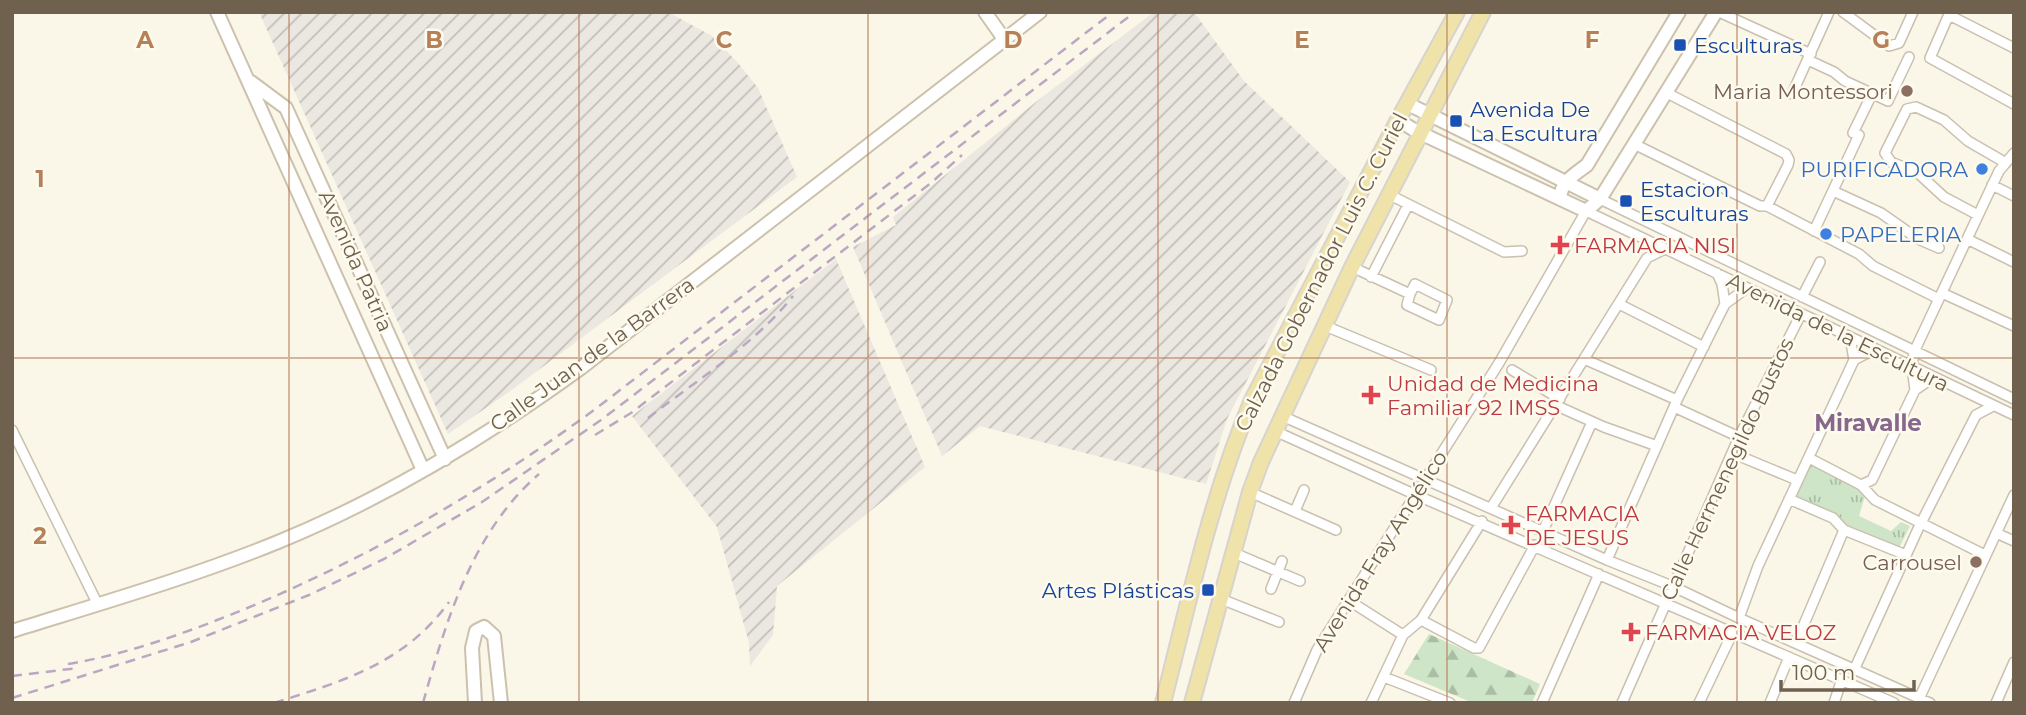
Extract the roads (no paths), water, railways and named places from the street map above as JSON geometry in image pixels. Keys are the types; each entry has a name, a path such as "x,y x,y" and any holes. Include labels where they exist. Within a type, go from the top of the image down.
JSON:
{"main road":[{"name":"Calzada Gobernador Luis C. Curiel","path":"1163,703 1215,499 1252,400 1457,12"},
{"name":"Calzada Gobernador Luis C. Curiel","path":"1192,703 1250,492 1275,430 1352,267 1483,12"}],"street":[{"name":"Avenida Patria","path":"217,12 424,470"},
{"path":"985,12 1004,38"},
{"path":"1560,198 1566,181 1587,165 1679,12"},
{"path":"1718,12 1809,57 1845,81 1888,102 1909,57"},
{"name":"Avenida Fray Angélico","path":"1294,703 1317,650 1499,363 1586,211 1600,199 1665,92 1718,12"},
{"path":"1792,94 1829,12"},
{"path":"1843,12 1889,46 1899,44 1913,12"},
{"name":"Calle Juan de la Barrera","path":"12,631 183,578 281,541 364,502 444,458 522,410 581,368 1034,14"},
{"path":"2014,48 1949,14 1930,58 2014,104"},
{"name":"Avenida Patria","path":"248,79 286,108 444,458"},
{"path":"1665,92 1786,154 1789,160 1767,206"},
{"path":"1814,231 1859,135 1853,133 1872,94"},
{"name":"Avenida de la Escultura","path":"1408,104 2014,399"},
{"path":"1978,215 1944,197 1918,173 1886,158 1885,153 1907,109 1916,107 1944,120 1968,141 2006,163"},
{"name":"Avenida de la Escultura","path":"1398,120 2014,415"},
{"path":"1634,144 1760,206 1767,206 1859,254 1873,266 2014,326"},
{"path":"1915,390 1912,367 1914,352 1992,185 2014,153"},
{"path":"1992,185 2014,196"},
{"path":"1833,191 1881,213 1918,239 1938,248"},
{"path":"1390,195 1504,252 1522,251"},
{"path":"1371,277 1408,205"},
{"path":"1645,239 1647,258"},
{"path":"1967,239 2014,262"},
{"path":"1491,508 1647,258 1665,248"},
{"path":"1802,297 1820,262"},
{"path":"1352,267 1410,294"},
{"path":"1717,274 1725,304"},
{"path":"1415,284 1447,300 1438,320 1407,305 1410,294 1415,284"},
{"path":"1607,560 1675,403 1725,304 1747,288"},
{"path":"1619,304 1704,347"},
{"name":"Calle Hermenegildo Bustos","path":"1622,703 1739,437 1801,314"},
{"path":"1324,325 1431,370"},
{"path":"1739,618 1758,566 1854,360 1850,337"},
{"path":"1854,360 1875,349"},
{"path":"1584,359 1739,437"},
{"path":"1512,370 1592,422 1657,446"},
{"path":"1864,484 1872,480 1915,390 1934,377"},
{"path":"1970,395 1976,415"},
{"path":"1855,668 1921,523 1976,415 1993,406"},
{"path":"1282,416 1855,668 1918,701 1930,703"},
{"path":"1543,531 1592,422"},
{"path":"12,430 97,604"},
{"path":"1275,430 1416,495 1894,703"},
{"path":"1732,453 1797,480"},
{"path":"1809,458 1864,484 1875,500 1985,555"},
{"path":"1295,512 1304,490"},
{"path":"1250,492 1336,530"},
{"path":"1918,701 2014,495"},
{"path":"1789,499 1833,518 1844,530 1906,555"},
{"path":"1371,703 1403,635 1421,620 1482,522"},
{"path":"1797,643 1844,530"},
{"path":"1996,533 2014,541"},
{"path":"1421,620 1474,649 1479,648 1535,545"},
{"path":"1234,553 1300,581"},
{"path":"1271,589 1282,561"},
{"path":"1542,703 1599,574"},
{"path":"1220,599 1279,622"},
{"path":"1348,600 1403,635"},
{"path":"475,703 472,648 476,631 484,627 494,636 501,703"},
{"path":"1699,703 1732,632"},
{"path":"1770,703 1789,657"},
{"path":"1996,703 2013,664"},
{"path":"1384,677 1450,703"},
{"path":"1834,703 1842,679"}],"railway":[{"path":"68,664 158,641 291,589 426,520 511,468 594,410 1113,12"},
{"path":"12,698 191,642 309,595 384,559 482,502 601,420 1135,12"},
{"path":"595,435 631,413 931,183 962,155"},
{"path":"648,418 743,346 778,314 793,296"},
{"path":"423,703 452,610 479,550 516,497 539,474"},
{"path":"274,703 370,668 412,641 449,602"},
{"path":"12,676 78,668"}],"place":[{"name":"Esculturas","path":"1680,45"},
{"name":"Maria Montessori","path":"1907,91"},
{"name":"Avenida De La Escultura","path":"1456,121"},
{"name":"PURIFICADORA","path":"1982,169"},
{"name":"Estacion Esculturas","path":"1626,201"},
{"name":"PAPELERIA","path":"1826,234"},
{"name":"FARMACIA NISI","path":"1560,245"},
{"name":"Unidad de Medicina Familiar 92 IMSS","path":"1371,395"},
{"name":"FARMACIA DE JESUS","path":"1511,525"},
{"name":"Carrousel","path":"1976,562"},
{"name":"Artes Plásticas","path":"1208,590"},
{"name":"FARMACIA VELOZ","path":"1631,632"}],"district":[{"name":"Miravalle","path":"1868,423"}]}
